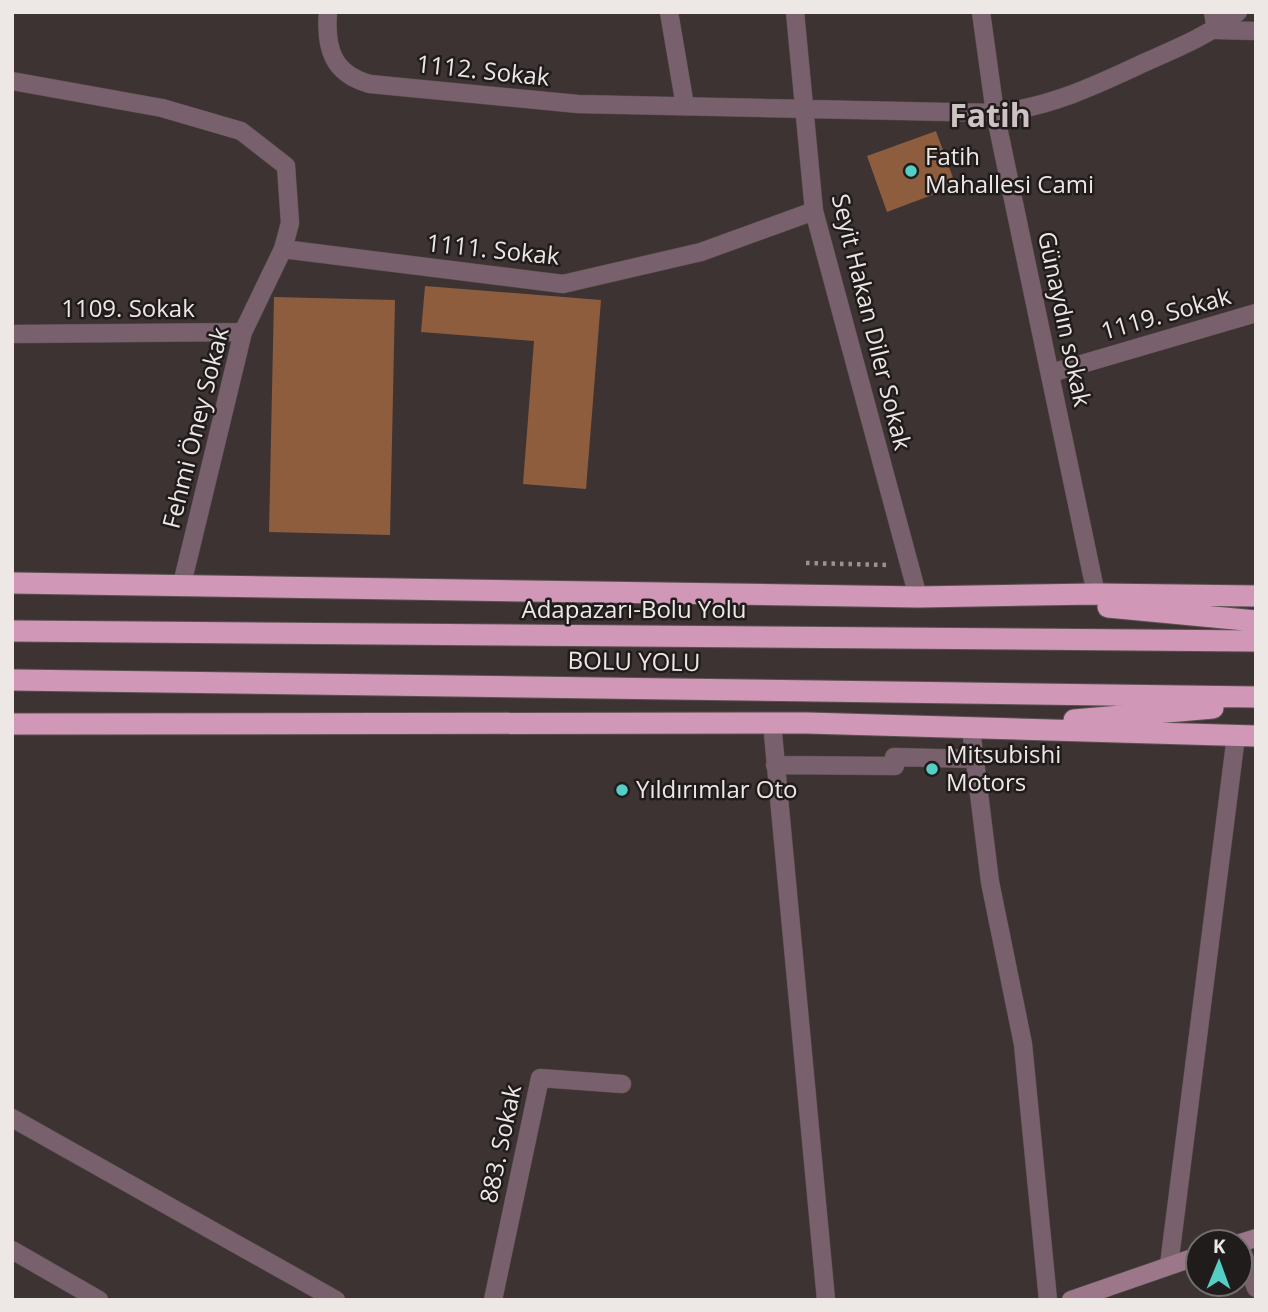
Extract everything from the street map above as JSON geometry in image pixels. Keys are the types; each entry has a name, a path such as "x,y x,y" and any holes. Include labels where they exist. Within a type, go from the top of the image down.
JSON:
{"highway":[{"path":"12,583 918,597 1096,594 1256,596"},
{"path":"989,596 1256,621"},
{"name":"Adapazarı-Bolu Yolu","path":"12,631 1256,641"},
{"name":"BOLU YOLU","path":"12,680 1256,696"},
{"path":"971,729 1256,704"},
{"path":"12,724 772,723 1246,736"}],"street":[{"name":"1112. Sokak","path":"328,12 330,50 337,65 350,79 370,84 509,100 995,113 1024,110 1073,96 1214,21"},
{"path":"669,12 685,106"},
{"name":"Seyit Hakan Diler Sokak","path":"795,12 814,211 918,597"},
{"name":"Günaydın sokak","path":"981,12 995,113 1096,594"},
{"path":"1214,21 1238,12"},
{"path":"1214,21 1256,31"},
{"name":"Fehmi Öney Sokak","path":"12,81 162,108 241,131 286,166 290,223 283,249 243,332 182,584"},
{"name":"1111. Sokak","path":"283,249 563,284 701,252 814,211"},
{"name":"1119. Sokak","path":"1051,373 1256,313"},
{"name":"1109. Sokak","path":"12,334 243,332"},
{"path":"772,723 826,1300"},
{"path":"971,729 990,882 1023,1044 1048,1300"},
{"path":"1169,1265 1246,736"},
{"path":"775,765 895,766 894,757 975,759"},
{"name":"883. Sokak","path":"493,1300 540,1078 622,1084"},
{"path":"12,1118 336,1300"},
{"path":"12,1251 99,1300"},
{"path":"1071,1300 1184,1260"}],"path":[{"path":"806,564 909,565"}],"building":[{"name":"Fatih Mahallesi Cami","path":"936,131 956,186 887,212 867,156"},
{"path":"425,286 601,300 586,489 523,484 534,341 421,332"},
{"path":"274,297 395,300 390,535 269,532"}],"place":[{"name":"Fatih Mahallesi Cami","path":"911,171"},
{"name":"Mitsubishi Motors","path":"932,769"},
{"name":"Yıldırımlar Oto","path":"622,790"}],"district":[{"name":"Fatih","path":"990,116"}]}
